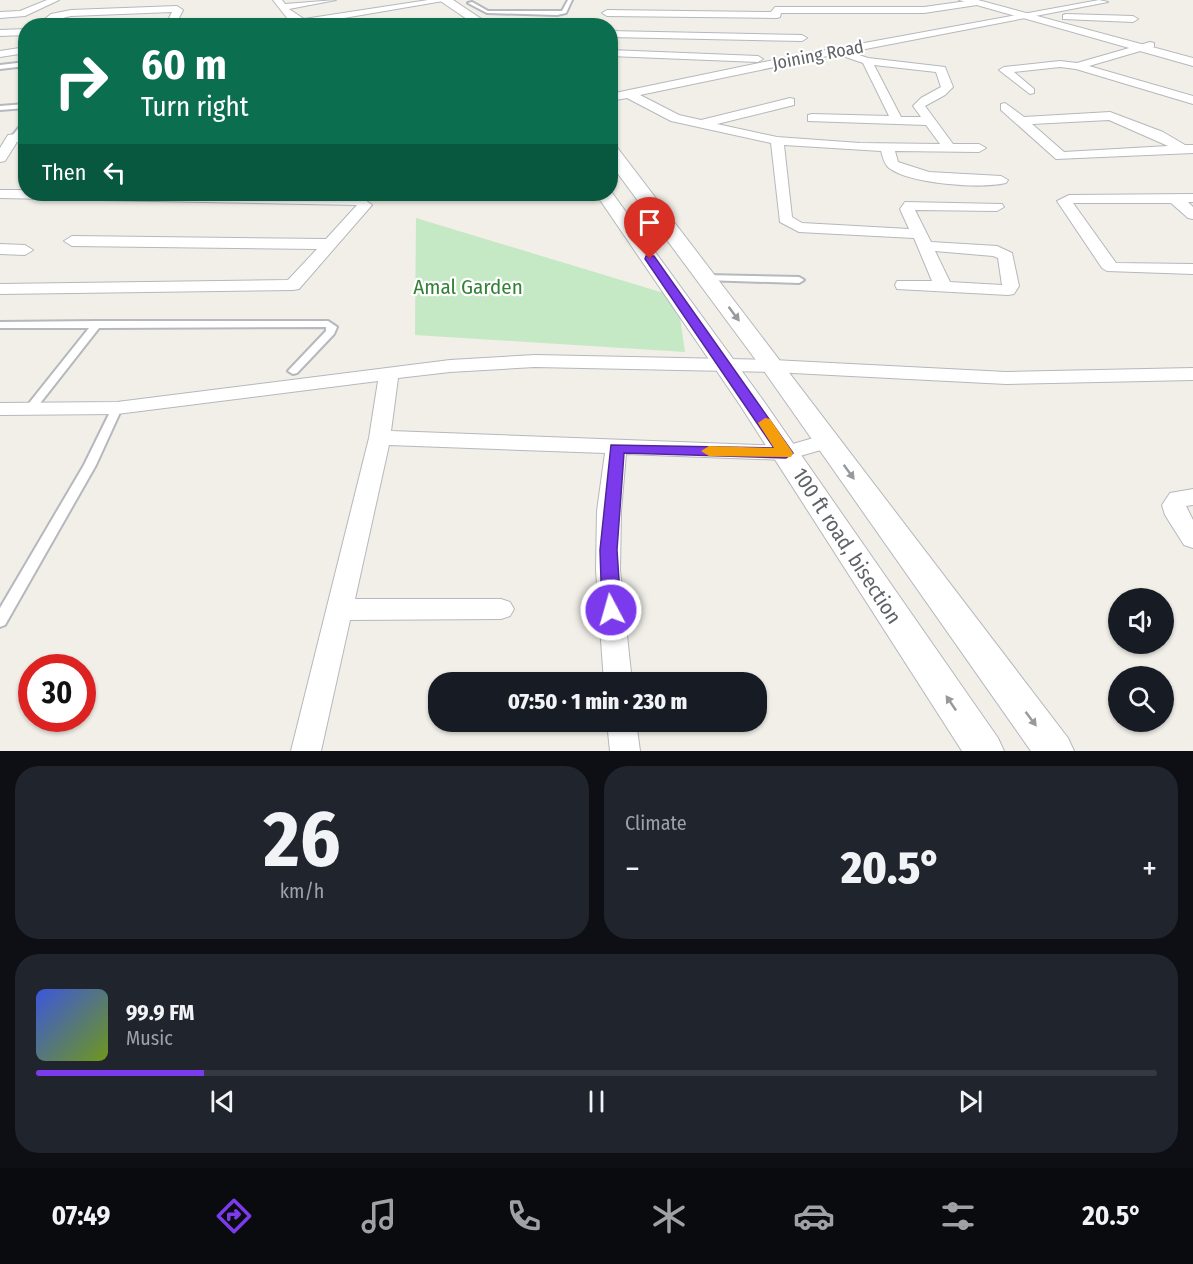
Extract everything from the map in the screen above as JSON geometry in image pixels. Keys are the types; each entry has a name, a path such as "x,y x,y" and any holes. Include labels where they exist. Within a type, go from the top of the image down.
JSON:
{"street":[{"path":"0,10 22,14 55,0"},
{"path":"280,3 332,0"},
{"path":"606,18 607,0"},
{"path":"770,0 785,38"},
{"path":"834,0 838,10"},
{"path":"868,0 898,10"},
{"path":"1067,0 1108,1 1141,26"},
{"path":"669,1 670,13"},
{"path":"607,13 930,10 974,1 1145,46 1193,56"},
{"path":"1032,16 1108,1"},
{"path":"426,2 449,18"},
{"path":"328,18 426,2 449,2 474,18"},
{"path":"280,3 294,18"},
{"path":"51,18 71,13 177,9 174,18"},
{"path":"1032,16 1133,19"},
{"name":"Joining Road","path":"618,96 788,60 1032,16"},
{"path":"0,33 18,32"},
{"path":"618,34 802,38"},
{"path":"1077,66 1145,46 1193,62"},
{"path":"837,51 867,62 940,69 947,87 945,91 920,104 949,147"},
{"path":"618,53 788,60"},
{"path":"0,54 18,56"},
{"path":"618,62 656,55"},
{"path":"867,62 897,120"},
{"path":"1030,91 1004,70 1060,64 1077,66 1193,100"},
{"path":"628,94 666,115 777,141 887,148 979,148"},
{"path":"699,124 790,102"},
{"path":"1005,107 1059,155 1065,157 1188,149"},
{"path":"1023,121 1110,116 1188,149"},
{"path":"812,118 930,120"},
{"path":"0,158 18,139"},
{"path":"777,141 784,219 790,225 997,251 1006,256 1011,286 1008,290 903,285"},
{"path":"887,148 892,164 903,170 951,179 1001,180"},
{"name":"100 ft road, bisection","path":"618,164 773,366 1054,751"},
{"path":"0,194 18,194"},
{"path":"1175,198 1193,215"},
{"path":"1193,198 1069,199 1064,201 1111,266 1193,269"},
{"path":"0,289 285,286 298,282 364,203 349,201"},
{"name":"100 ft road, bisection","path":"610,201 786,453 984,751"},
{"path":"943,286 907,209 910,205 997,207"},
{"path":"72,240 329,244"},
{"path":"0,249 25,250"},
{"path":"0,409 117,408 450,366 536,361 773,366 1006,378 1193,374"},
{"path":"306,751 380,438 389,374"},
{"path":"380,438 786,453 827,441"},
{"path":"616,448 609,511 608,570 617,672"},
{"path":"1193,497 1178,499 1174,505 1177,515 1193,539"},
{"path":"339,610 501,609"},
{"path":"623,732 625,751"}],"lane":[{"path":"449,2 470,3 479,0"},
{"path":"470,3 487,12 557,13 564,12 570,0"},
{"path":"0,67 18,58"},
{"path":"0,108 18,107"},
{"path":"706,278 800,280"},
{"path":"30,409 98,324"},
{"path":"0,325 328,324 332,327 331,332 293,371"},
{"path":"0,621 90,465 117,408"}],"green space":[{"name":"Amal Garden","path":"416,218 677,297 685,352 415,335"}],"slow traffic":[{"path":"709,451 786,453 765,423"}],"route":[{"path":"611,610 608,570 609,511 616,448 786,453 650,259"}]}
